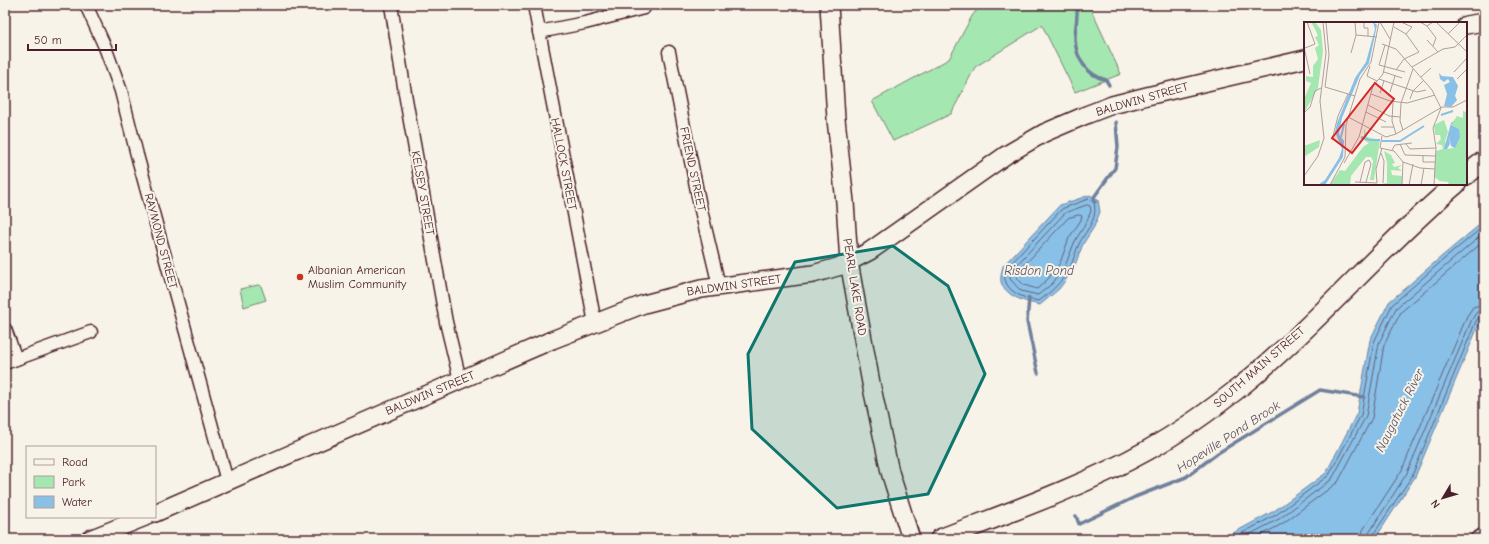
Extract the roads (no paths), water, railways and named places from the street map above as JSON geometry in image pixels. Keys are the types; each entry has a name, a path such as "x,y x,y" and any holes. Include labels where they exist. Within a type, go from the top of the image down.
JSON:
{"main road":[{"name":"PEARL LAKE ROAD","path":"829,5 836,119 845,202 849,262 890,472 911,539"},
{"path":"1467,25 1484,22"},
{"name":"BALDWIN STREET","path":"156,513 460,380 595,323 662,298 700,289 813,274 834,269 870,251 1006,155 1032,139 1064,124 1132,99 1304,59"},
{"path":"1467,174 1484,161"},
{"name":"SOUTH MAIN STREET","path":"940,539 1028,505 1099,475 1148,450 1185,427 1228,396 1266,364 1455,185"},
{"path":"90,539 142,518"}],"street":[{"name":"RAYMOND STREET","path":"86,5 105,46 121,91 137,155 227,481"},
{"name":"KELSEY STREET","path":"391,5 406,99 446,322 460,380"},
{"name":"HALLOCK STREET","path":"534,5 595,323"},
{"path":"539,32 585,23 644,8"},
{"name":"FRIEND STREET","path":"669,52 700,206 719,286"},
{"path":"5,329 10,361 91,332"},
{"path":"1476,539 1484,534"}],"water":[{"name":"Risdon Pond","path":"1090,195 1098,200 1100,212 1094,227 1083,244 1073,270 1059,289 1040,305 1017,298 1007,292 1001,282 1003,266 1060,205"},
{"name":"Naugatuck River","path":"1484,221 1484,317 1480,322 1415,477 1375,539 1222,539 1274,511 1326,473 1357,413 1370,340 1389,302"}],"waterway":[{"name":"Hopeville Pond Brook","path":"1077,5 1075,39 1080,59 1088,70 1099,78 1106,80 1109,85"},
{"name":"Hopeville Pond Brook","path":"1095,202 1094,197 1115,168 1118,147 1116,122"},
{"name":"Hopeville Pond Brook","path":"1029,298 1027,322 1038,373"},
{"name":"Hopeville Pond Brook","path":"1076,516 1079,524 1135,497 1186,477 1218,453 1320,390 1364,397"}],"place":[{"name":"Albanian American Muslim Community","path":"300,277"}]}
